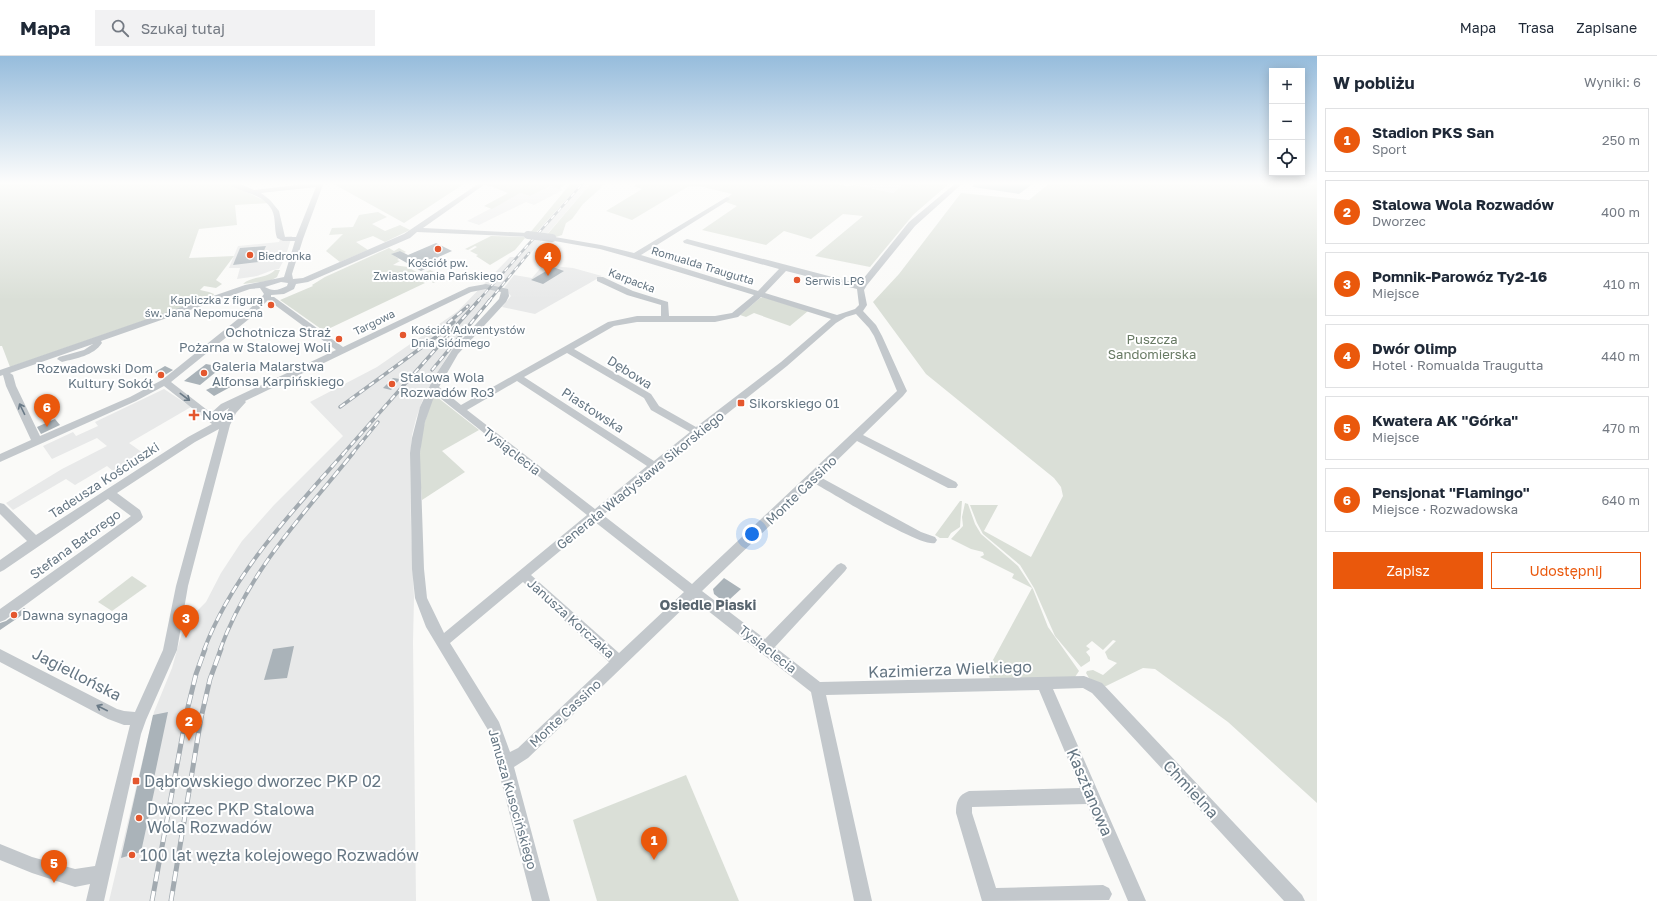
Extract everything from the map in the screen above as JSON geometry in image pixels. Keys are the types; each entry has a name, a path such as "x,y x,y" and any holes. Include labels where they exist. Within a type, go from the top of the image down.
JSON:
{"street":[{"path":"278,221 280,236 283,239 299,240"},
{"path":"287,286 288,274 306,221"},
{"path":"37,442 11,386 3,375 86,352 96,346 98,342 97,340 243,289 267,292 287,286 308,283 335,268 393,243 429,221"},
{"path":"635,256 691,221"},
{"path":"837,318 858,311 863,305 860,287 915,221"},
{"name":"Romualda Traugutta","path":"417,230 528,234 601,247 837,318"},
{"path":"0,458 133,399 165,382 183,369 246,317 277,280 299,240"},
{"path":"687,241 860,287"},
{"path":"460,410 611,324 637,319 726,318 741,312 784,268"},
{"name":"Karpacka","path":"600,279 630,293 664,304 665,319"},
{"path":"277,280 287,286"},
{"name":"Targowa","path":"217,422 226,406 474,287 502,290"},
{"name":"Janusza Kusocińskiego","path":"502,290 506,294 503,300 460,347 434,388 425,406 416,436 415,468 417,555 421,598 433,627 494,727 506,763 541,901"},
{"path":"267,292 343,351"},
{"name":"Monte Cassino","path":"506,763 522,753 619,662 814,478 902,391 878,336 873,327 858,311"},
{"name":"Generała Władysława Sikorskiego","path":"442,642 654,466 784,364 837,318"},
{"name":"Dębowa","path":"567,349 648,396 655,408 697,432"},
{"name":"Piastowska","path":"517,377 654,466"},
{"path":"165,382 217,422"},
{"name":"Tysiąclecia","path":"434,388 460,410 817,688"},
{"name":"Targowa","path":"217,422 230,414 236,407 258,391"},
{"path":"95,901 134,734 139,719 170,650 217,422 226,413 236,407"},
{"name":"Tadeusza Kościuszki","path":"0,567 108,493 206,431 217,422"},
{"path":"856,436 952,485"},
{"path":"814,478 917,535 931,540"},
{"name":"Stefana Batorego","path":"0,616 134,520 136,513 108,493"},
{"path":"0,507 35,542"},
{"path":"766,647 840,568"},
{"name":"Janusza Korczaka","path":"523,575 619,662"},
{"name":"Jagiellońska","path":"0,655 113,714 124,718 139,719"},
{"name":"Kazimierza Wielkiego","path":"817,688 834,689 1084,682"},
{"name":"Chmielna","path":"1084,682 1097,688 1296,901"},
{"name":"Kasztanowa","path":"1043,683 1137,901"},
{"path":"817,688 863,901"},
{"path":"1091,796 969,799 964,804 964,812 991,899 1103,894"},
{"path":"0,852 32,865 76,878 102,873"}],"shaded area":[{"path":"468,221 486,221 479,225"},
{"path":"547,221 558,221 517,269 448,355 424,396 412,435 410,459 414,597 413,642 416,901 109,901 154,712 172,668 181,636 192,616 206,602 221,573 242,541 274,505 343,436 310,402 377,367 458,311 510,257 515,257"},
{"path":"292,236 285,258 279,269 257,276 237,279 240,268 229,268 238,246 279,242 281,237"},
{"path":"543,265 573,268 602,276 535,314 502,307 511,296 504,288 514,275 532,278"},
{"path":"164,389 191,407 129,443 143,453 113,471 107,466 75,485 66,479 13,510 6,503 62,469 107,446 97,438 52,459 43,446 73,432 76,436 98,426 95,422"}],"green space":[{"path":"0,221 237,221 237,225 199,229 189,258 234,256 216,280 222,284 216,288 204,286 200,290 214,294 212,297 10,367 2,346 0,346"},
{"path":"356,221 378,221 372,224 385,231 400,225 410,230 385,242 373,236 356,242 368,250 340,262 326,251 343,234 329,235 332,228 353,227"},
{"path":"539,221 546,221 535,234 529,234"},
{"path":"558,221 568,221 566,223 562,235 556,237 546,236"},
{"path":"714,221 833,221 811,239 784,231 766,245 702,230"},
{"path":"856,221 908,221 870,267 815,256"},
{"name":"Puszcza Sandomierska","path":"939,221 1317,221 1317,803 1228,722 1155,669 1143,668 1104,687 1089,678 1086,673 1087,671 1093,670 1103,675 1117,663 1108,659 1105,652 1116,641 1113,640 1103,650 1092,641 1086,646 1090,649 1086,652 1090,657 1090,661 1081,667 1055,636 1034,588 1020,565 983,534 970,505 998,505 984,531 1031,557 1063,496 1061,487 1054,478 926,374 873,302 899,274"},
{"path":"491,236 525,238 515,250 490,265 476,256 478,255 470,251 477,247 475,246 468,250 465,249"},
{"path":"389,248 394,251 399,248 406,252 404,253 400,251 392,254 399,259 397,260 400,261 393,265 408,267 418,273 411,276 425,283 324,331 280,300 313,286 312,285 325,277"},
{"path":"275,270 280,270 277,277 270,281 243,284 246,281 267,275"},
{"path":"430,270 445,278 433,283 431,281 426,282 414,277"},
{"path":"763,297 808,311 790,326 754,313 746,317 740,315"},
{"path":"437,397 479,430 442,451 465,472 422,500 419,463 422,432 431,401"},
{"path":"960,501 962,501 960,527 951,533 948,538 940,538 935,535"},
{"path":"965,503 968,504 975,524 981,534 1018,566 1033,589 1048,627 1079,671 1075,677 991,681 987,671 1032,588 1012,578 1014,574 980,557 984,555 983,552 971,549 951,539 963,526 962,517"},
{"path":"132,576 147,586 112,611 98,602"},
{"path":"686,775 739,901 597,901 573,820"}],"building":[{"path":"436,243 452,251 423,264 429,267 421,271 391,254 400,251 408,255"},
{"name":"Biedronka","path":"266,246 259,262 233,265 240,248"},
{"path":"553,267 564,271 543,284 531,280"},
{"name":"Galeria Malarstwa Alfonsa Karpińskiego","path":"206,364 222,367 200,385 184,381"},
{"name":"Rozwadowski Dom Kultury Sokół","path":"165,366 173,370 160,378 155,372"},
{"name":"Stalowa Wola Rozwadów Ro3","path":"393,378 400,379 391,390 383,388"},
{"path":"227,380 234,385 214,396 206,390"},
{"path":"55,419 60,425 41,434 37,427"},
{"path":"724,578 741,589 730,599 728,597 724,602 714,594 713,589"},
{"path":"24,608 28,611 0,630 0,623 6,621"},
{"path":"294,646 287,678 264,680 273,649"},
{"name":"Dworzec PKP Stalowa Wola Rozwadów","path":"168,712 153,783 156,783 141,852 121,858 153,715"}],"railway":[{"path":"478,301 549,221"},
{"path":"489,301 529,253"},
{"path":"343,454 479,300"},
{"path":"432,370 490,300"},
{"path":"448,323 468,306"},
{"path":"340,407 436,337 454,322"},
{"path":"352,454 378,422"},
{"path":"204,650 216,622 247,570 284,521 344,453"},
{"path":"220,650 245,595 261,570 296,522 353,453"},
{"path":"152,901 187,711 196,674 205,649"},
{"path":"171,901 201,718 210,679 221,649"}],"place":[{"name":"Kościół pw. Zwiastowania Pańskiego","path":"438,249"},
{"name":"Biedronka","path":"250,255"},
{"name":"Dwór Olimp","path":"548,276"},
{"name":"Serwis LPG","path":"797,280"},
{"name":"Kapliczka z figurą św. Jana Nepomucena","path":"271,305"},
{"name":"Kościół Adwentystów Dnia Siódmego","path":"403,335"},
{"name":"Ochotnicza Straż Pożarna w Stalowej Woli","path":"339,339"},
{"name":"Galeria Malarstwa Alfonsa Karpińskiego","path":"204,373"},
{"name":"Rozwadowski Dom Kultury Sokół","path":"161,375"},
{"name":"Stalowa Wola Rozwadów Ro3","path":"392,384"},
{"name":"Sikorskiego 01","path":"741,403"},
{"name":"Nova","path":"194,415"},
{"name":"Pensjonat \"Flamingo\"","path":"47,427"},
{"name":"Dawna synagoga","path":"14,615"},
{"name":"Pomnik-Parowóz Ty2-16","path":"186,638"},
{"name":"Stalowa Wola Rozwadów","path":"189,741"},
{"name":"Dąbrowskiego dworzec PKP 02","path":"136,781"},
{"name":"Dworzec PKP Stalowa Wola Rozwadów","path":"139,818"},
{"name":"100 lat węzła kolejowego Rozwadów","path":"132,855"},
{"name":"Stadion PKS San","path":"654,860"},
{"name":"Kwatera AK \"Górka\"","path":"54,883"}],"district":[{"name":"Osiedle Piaski","path":"708,604"}]}
